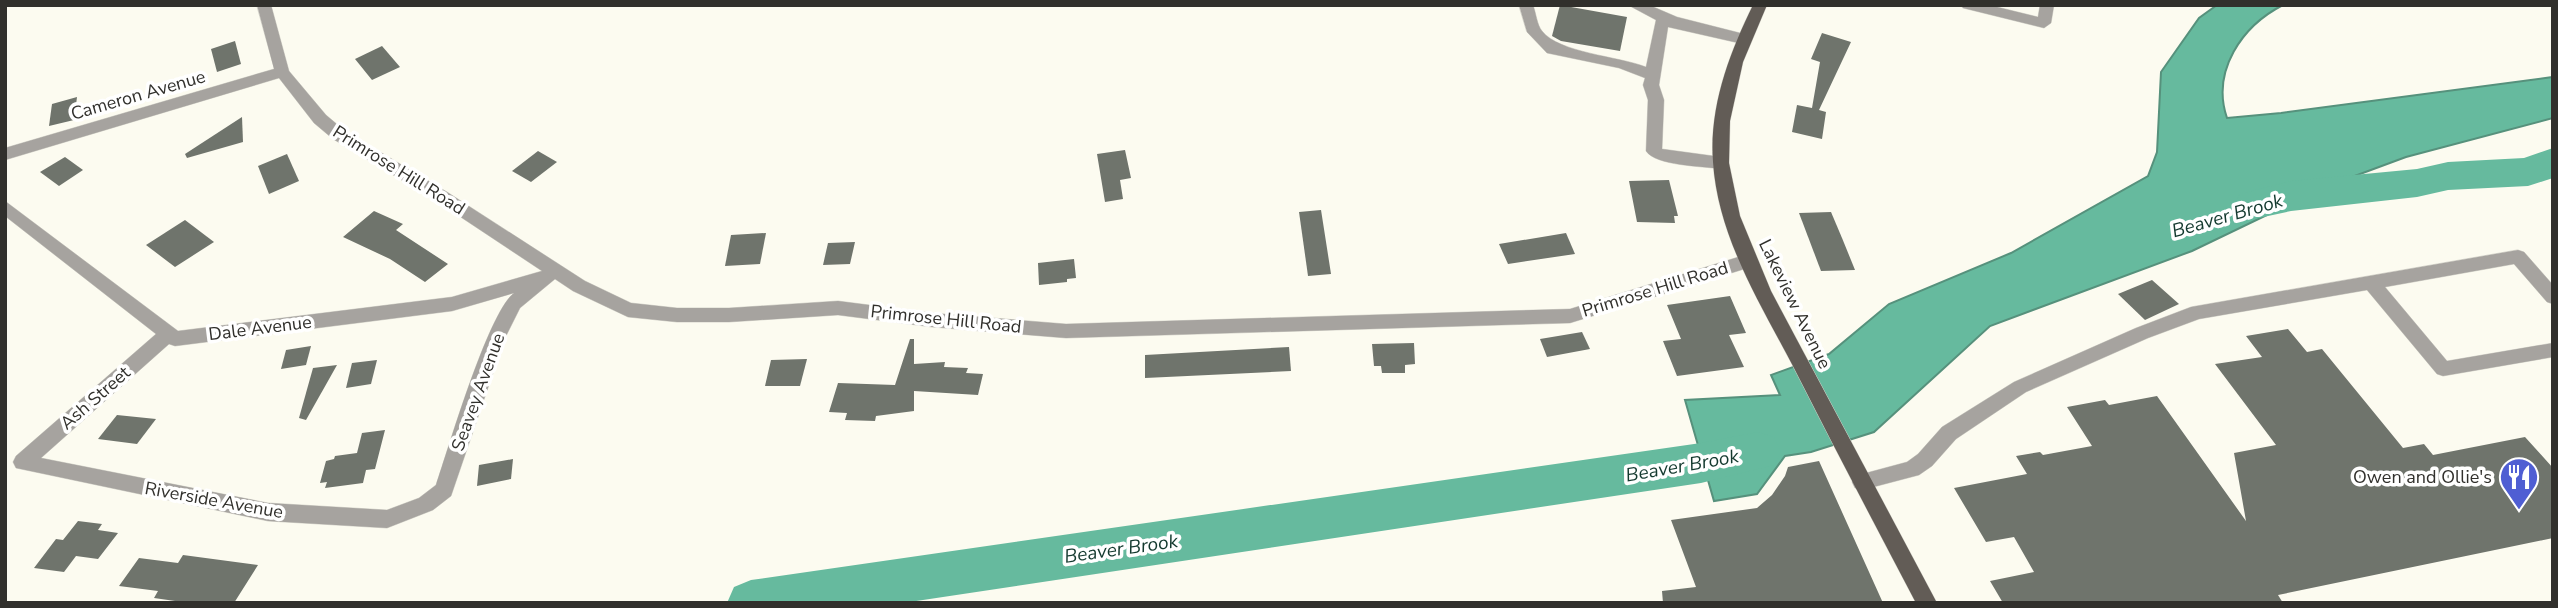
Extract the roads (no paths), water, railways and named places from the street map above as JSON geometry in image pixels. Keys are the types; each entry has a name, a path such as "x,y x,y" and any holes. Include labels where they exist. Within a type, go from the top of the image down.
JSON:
{"main road":[{"name":"Lakeview Avenue","path":"1760,5 1743,39 1725,97 1721,163 1730,209 1748,261 1927,603"}],"street":[{"name":"Primrose Hill Road","path":"264,5 282,72 320,119 338,135 442,197 554,271 628,310 677,315 729,315 838,308 932,320 1066,331 1570,316 1748,261"},
{"path":"1527,5 1534,32 1552,49 1622,63 1652,75"},
{"path":"1635,5 1672,22 1743,39"},
{"path":"1968,5 2044,23 2047,5"},
{"path":"1672,22 1661,23 1652,75 1651,86 1657,100 1654,151 1660,155 1721,163"},
{"name":"Cameron Avenue","path":"5,154 282,72"},
{"path":"5,207 168,334"},
{"path":"1862,482 1912,469 1925,460 1949,433 2020,387 2142,333 2197,312 2518,257 2553,297"},
{"name":"Dale Avenue","path":"168,334 174,339 483,298 554,271"},
{"name":"Seavey Avenue","path":"406,512 426,504 444,490 495,338 507,314 513,303 554,271"},
{"path":"2371,282 2443,369 2553,350"},
{"name":"Ash Street","path":"23,462 168,334"},
{"name":"Riverside Avenue","path":"23,462 268,512 387,519 406,512"}],"water":[{"path":"2217,5 2283,5 2255,25 2234,52 2223,83 2227,118 2553,77 2553,118 2406,157 2325,187 2192,251 1990,326 1874,432 1811,452 1785,456 1757,494 1714,501 1685,400 1780,395 1771,375 1829,354 1889,304 2011,253 2148,176 2157,152 2161,72 2199,18"}],"waterway":[{"name":"Beaver Brook","path":"2254,204 2291,196 2417,183 2448,176 2528,172 2553,162"},
{"name":"Beaver Brook","path":"751,603 1701,463 1758,451"}],"place":[{"name":"Owen and Ollie's","path":"2519,511"}]}
